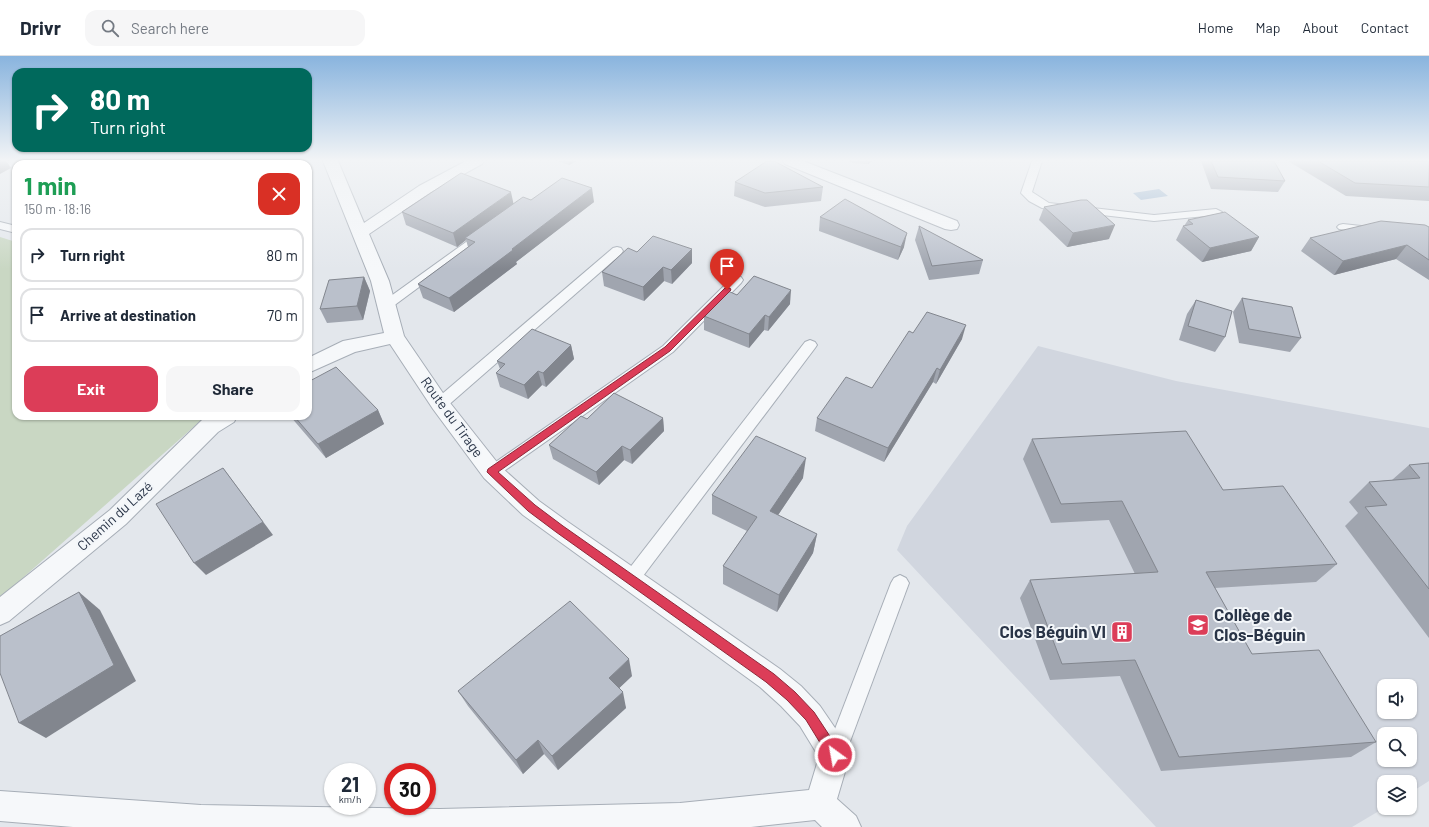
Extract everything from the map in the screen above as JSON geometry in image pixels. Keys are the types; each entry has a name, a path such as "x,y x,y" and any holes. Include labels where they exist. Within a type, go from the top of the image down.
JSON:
{"street":[{"path":"312,364 350,346 395,337 388,304 380,281 345,197"},
{"path":"360,233 413,197"},
{"path":"881,197 951,225"},
{"name":"Route du Tirage","path":"395,337 440,404 492,472 542,516 770,678 791,696 810,716 835,755"},
{"name":"Chemin du Lazé","path":"0,613 118,517 210,426 220,420"},
{"path":"820,804 835,755"},
{"path":"0,806 201,821 440,825 680,819 820,804 845,827"}],"lane":[{"path":"1031,197 1046,206 1154,218 1216,212"},
{"path":"0,225 12,229"},
{"path":"388,304 496,226"},
{"path":"1343,227 1382,231"},
{"path":"440,404 617,251"},
{"path":"492,472 668,349 737,280"},
{"path":"631,579 810,345"},
{"path":"835,755 900,583"}],"shaded area":[{"name":"Collège de Clos-Béguin","path":"1038,346 1176,381 1429,428 1429,781 1417,789 1417,775 1377,775 1377,812 1352,827 1156,827 897,550 907,526"}],"green space":[{"path":"0,237 12,241 12,420 201,420 0,598"}],"water":[{"path":"1138,197 1161,197 1141,200"}],"building":[{"path":"425,197 504,197 453,233 402,212"},
{"path":"523,197 531,200 535,197 580,197 449,298 418,284 475,242 465,238"},
{"path":"845,199 907,233 901,247 820,217"},
{"path":"1087,200 1115,225 1073,233 1044,207"},
{"path":"1225,212 1259,237 1210,248 1183,226 1193,224 1188,220"},
{"path":"1381,221 1425,225 1429,227 1429,260 1407,245 1343,261 1310,238"},
{"path":"919,226 983,260 932,266"},
{"path":"653,236 692,249 671,270 663,267 643,287 602,272 628,248 637,252"},
{"path":"754,276 791,290 769,317 765,315 749,334 704,316 728,291 737,295"},
{"path":"364,277 357,306 320,309 329,280"},
{"path":"1242,298 1292,307 1301,338 1249,329"},
{"path":"1196,300 1232,311 1225,337 1188,326"},
{"path":"927,312 966,325 940,370 937,368 888,448 817,418 846,377 872,388 909,331 913,333"},
{"path":"532,329 571,345 543,373 538,371 524,385 496,373 505,364 497,361"},
{"path":"336,367 378,410 318,444 297,420 312,420 312,380"},
{"path":"614,393 663,418 630,450 622,446 596,472 549,445 581,416 587,419"},
{"name":"Clos Béguin VI","path":"1186,431 1223,490 1283,486 1337,564 1206,572 1252,654 1319,650 1376,742 1179,757 1135,660 1062,664 1030,580 1158,572 1122,501 1061,504 1032,439"},
{"path":"756,436 806,458 770,511 817,534 779,595 723,566 757,517 712,495"},
{"path":"1429,463 1429,589 1365,507 1387,505 1369,482 1420,478 1409,465"},
{"path":"223,468 263,522 194,563 156,504"},
{"path":"79,592 114,665 19,723 0,673 0,636"},
{"path":"570,601 629,659 609,678 623,692 552,756 538,740 516,760 458,691"}],"place":[{"name":"Collège de Clos-Béguin","path":"1198,625"},
{"name":"Clos Béguin VI","path":"1122,632"}],"route":[{"path":"727,290 668,349 492,472 531,508 559,529 770,678 791,696 810,716 835,755"}]}
